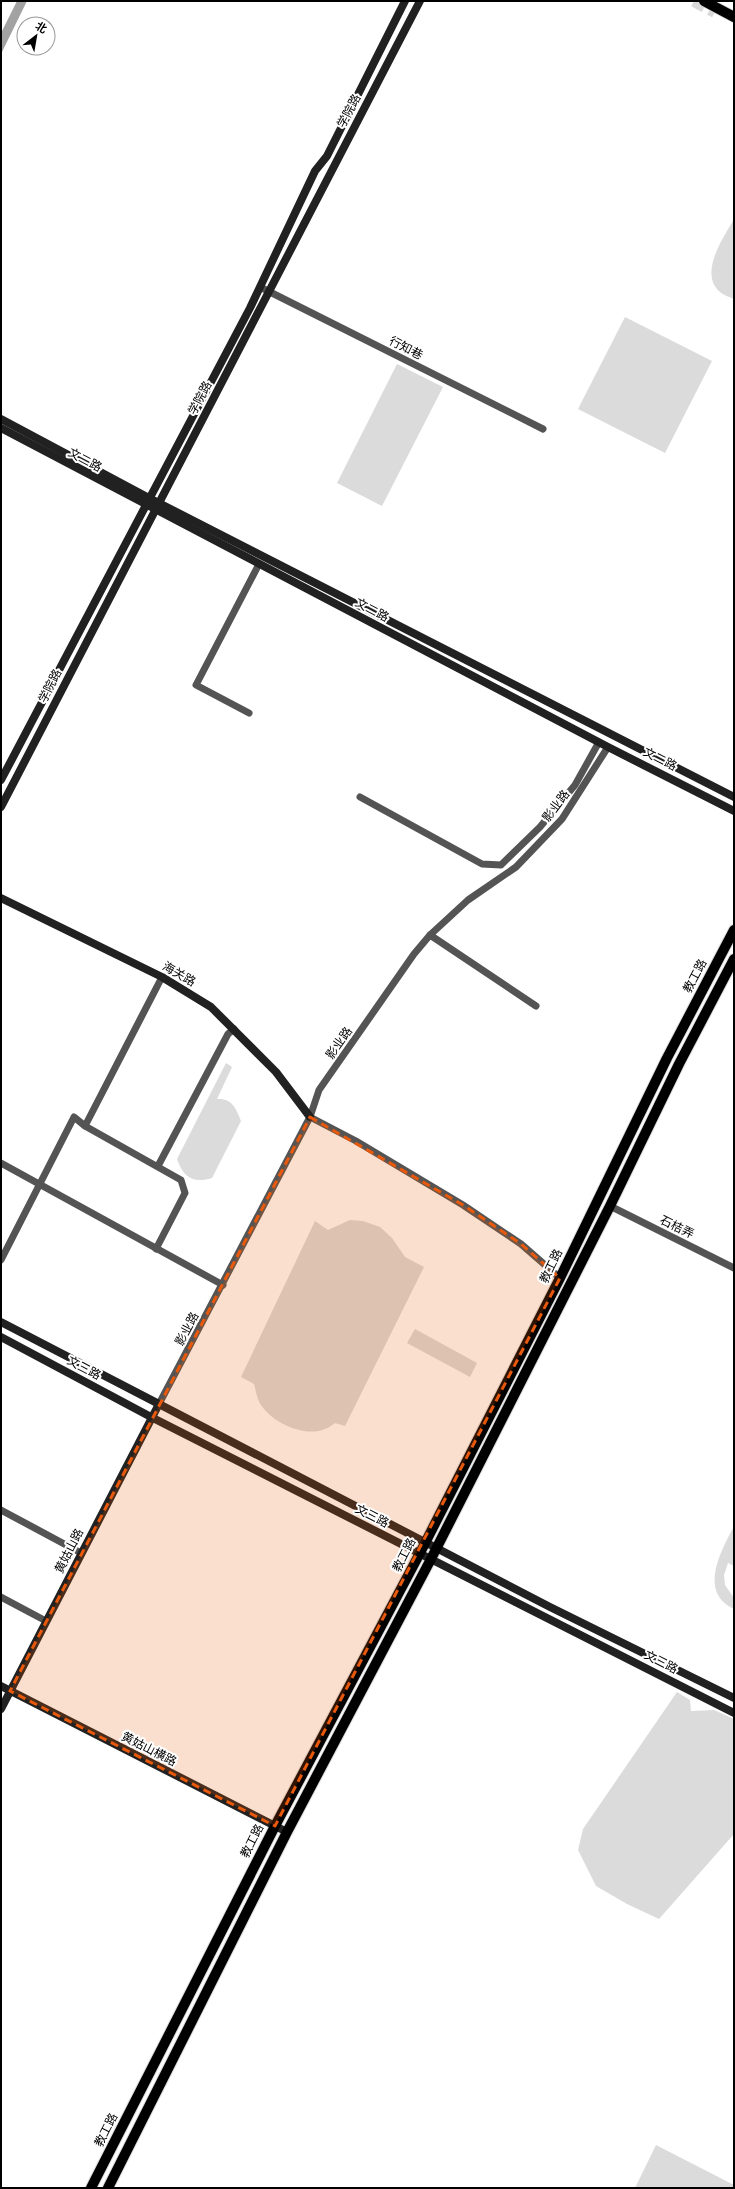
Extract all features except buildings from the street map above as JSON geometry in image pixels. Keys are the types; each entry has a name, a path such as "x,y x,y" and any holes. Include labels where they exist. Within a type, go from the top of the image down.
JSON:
{"main road":[{"name":"学院路","path":"1,780 193,417 260,287 315,171 327,156 405,1"},
{"name":"学院路","path":"1,807 420,1"},
{"path":"704,1 734,17"},
{"name":"文二路","path":"1,419 147,502 155,510 608,747 734,811"},
{"name":"文二路","path":"1,428 147,502 159,502 734,797"},
{"name":"海关路","path":"1,898 162,977 210,1007 276,1072 310,1117"},
{"name":"教工路","path":"91,2188 274,1826 420,1553 560,1278 667,1058 734,930"},
{"name":"教工路","path":"108,2188 287,1832 431,1559 610,1206 679,1064 734,959"},
{"name":"文三路","path":"1,1322 550,1607 734,1698"},
{"name":"文三路","path":"1,1337 151,1417 734,1713"},
{"name":"黄姑山路","path":"1,1709 159,1404"},
{"name":"黄姑山横路","path":"1,1686 287,1832"}],"street":[{"name":"行知巷","path":"260,287 543,429"},
{"path":"249,713 196,686 259,564"},
{"path":"360,798 482,864 501,865 540,827 575,785 599,742"},
{"name":"影业路","path":"159,1404 223,1285 310,1117 319,1090 414,954 430,935 468,900 516,867 562,819 608,747"},
{"path":"430,935 536,1006"},
{"path":"85,1126 162,977"},
{"path":"158,1166 228,1034 234,1029"},
{"path":"1,1260 74,1117 85,1126 181,1180 185,1193 156,1249"},
{"path":"310,1117 356,1141 463,1205 521,1244 560,1278"},
{"path":"1,1163 223,1285"},
{"name":"石桔弄","path":"610,1206 734,1268"},
{"path":"1,1510 81,1553"},
{"path":"1,1597 46,1621"}],"highlighted area":[{"path":"310,1117 463,1205 521,1244 560,1278 275,1826 10,1691"}],"shaded area":[{"path":"17,1 27,1 20,16 16,16 16,23 1,54 1,33"},
{"path":"734,219 734,299 720,292 714,284 712,265 719,245"},
{"path":"625,317 712,361 665,453 578,409"},
{"path":"397,364 443,387 382,506 337,483"},
{"path":"226,1063 232,1067 217,1099 230,1102 235,1108 241,1121 212,1178 199,1180 190,1178 182,1170 177,1159"},
{"path":"350,1220 363,1221 380,1227 392,1238 405,1257 424,1267 345,1426 335,1423 326,1429 317,1431 298,1430 289,1427 266,1411 258,1400 254,1384 241,1377 315,1221 328,1230"},
{"path":"415,1329 477,1363 470,1377 407,1343"},
{"path":"734,1526 734,1566 728,1563 724,1575 725,1585 734,1598 734,1609 723,1602 717,1592 715,1582 716,1570 723,1547"},
{"path":"677,1692 690,1700 691,1711 714,1710 734,1719 734,1834 659,1919 627,1904 596,1886 578,1850 583,1829"},
{"path":"656,2145 734,2185 734,2188 635,2188"}],"tunnel":[{"path":"694,1 715,12"}]}
